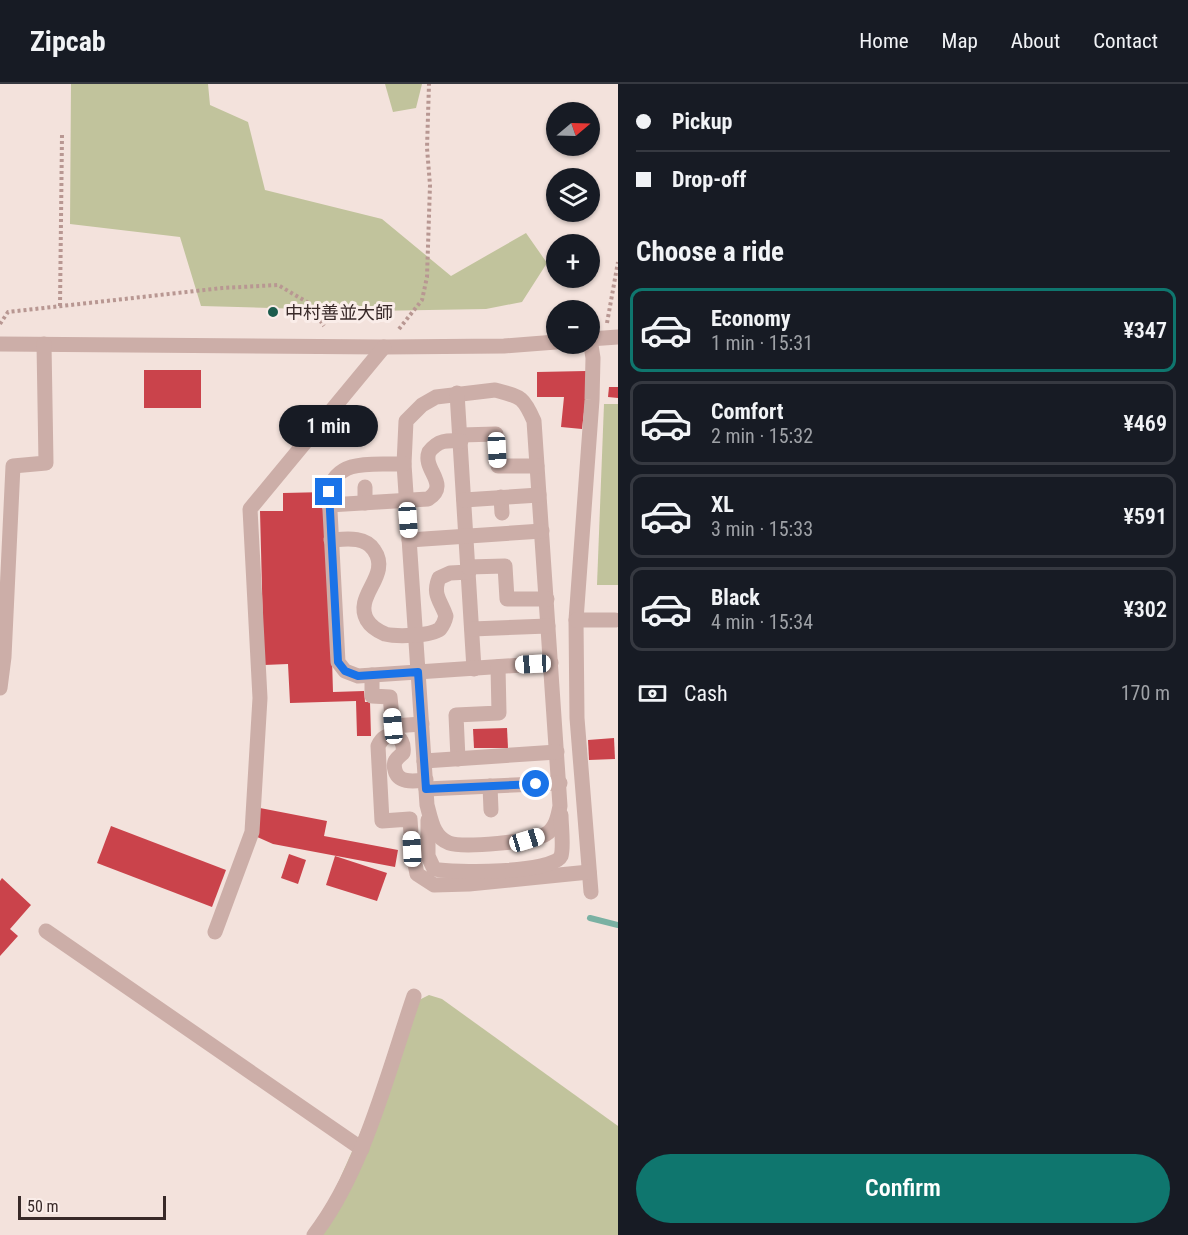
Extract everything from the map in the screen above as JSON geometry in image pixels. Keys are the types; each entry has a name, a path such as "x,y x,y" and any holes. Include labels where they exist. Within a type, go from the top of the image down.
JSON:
{"street":[{"path":"591,892 577,718 576,620 593,358 601,338"},
{"path":"0,344 384,347 504,346 546,343"},
{"path":"0,688 4,657 13,466 46,463 44,344"},
{"path":"215,932 252,832 260,698 250,510 384,347"},
{"path":"495,390 515,395 526,403 534,421 560,783 562,855 557,861 544,866 449,872 434,869 428,856 426,785 404,464 406,422 422,405 436,397 457,393 495,390"},
{"path":"457,393 474,669"},
{"path":"329,505 428,499 434,495 437,488 427,456 433,447 444,440 496,434 498,466 537,466"},
{"path":"404,464 351,466 339,471 331,480 329,505 338,662 345,671 358,676 551,663"},
{"path":"365,487 365,503"},
{"path":"464,500 502,505 539,495"},
{"path":"409,540 542,531"},
{"path":"331,540 361,540 373,548 377,555 378,573 364,599 364,609 367,619 374,628 384,633 429,634 438,630 446,616 435,588 439,578 450,573 506,566 507,599 547,599"},
{"path":"576,620 615,620"},
{"path":"472,629 508,635 548,626"},
{"path":"458,759 456,715 499,713 498,667"},
{"path":"372,675 372,696 390,697 393,726 422,724"},
{"path":"560,783 490,786 426,785 405,780 397,775 396,760 403,753 403,744 400,739 395,735 383,737 378,746 382,821 410,819 412,849 417,874 434,885 469,884 589,872"},
{"path":"424,761 557,752"},
{"path":"490,786 491,810"},
{"path":"427,805 434,830 448,843 470,845 527,840 546,834 556,824 560,806"},
{"path":"46,931 362,1149"},
{"path":"314,1235 328,1216 362,1149 414,996"}],"path":[{"path":"384,347 422,300 426,278 430,185 427,148 429,84"},
{"path":"60,306 62,135"},
{"path":"601,338 618,262"},
{"path":"0,324 8,312 222,288 278,285 307,302 324,326"}],"green space":[{"path":"71,84 208,84 210,105 248,122 265,190 382,219 451,276 526,233 546,265 522,302 486,309 371,311 201,306 180,237 70,224"},
{"path":"385,84 422,84 416,108 393,112"},
{"path":"604,404 618,404 618,585 597,585"},
{"path":"429,995 442,999 618,1126 618,1235 315,1235 419,1000"}],"building":[{"path":"144,370 201,370 201,408 144,408"},
{"path":"586,371 582,429 561,427 564,397 537,397 537,372"},
{"path":"609,387 618,387 618,398 608,397"},
{"path":"327,492 333,692 364,691 365,702 370,702 371,736 357,736 356,701 290,703 288,664 264,665 260,511 283,511 283,493"},
{"path":"507,728 508,748 474,748 473,729"},
{"path":"614,738 615,759 589,760 588,740"},
{"path":"260,808 327,821 324,836 398,850 395,867 273,844 255,836"},
{"path":"111,826 226,870 212,907 97,863"},
{"path":"289,854 306,860 298,884 281,878"},
{"path":"335,856 387,873 377,901 326,885"},
{"path":"2,878 31,905 10,929 18,936 0,956 0,881"}],"waterway":[{"path":"590,918 618,925"}],"place":[{"name":"中村善並大師","path":"273,312"}],"route":[{"path":"329,492 338,662 345,671 358,676 418,672 426,789 536,784"}]}
